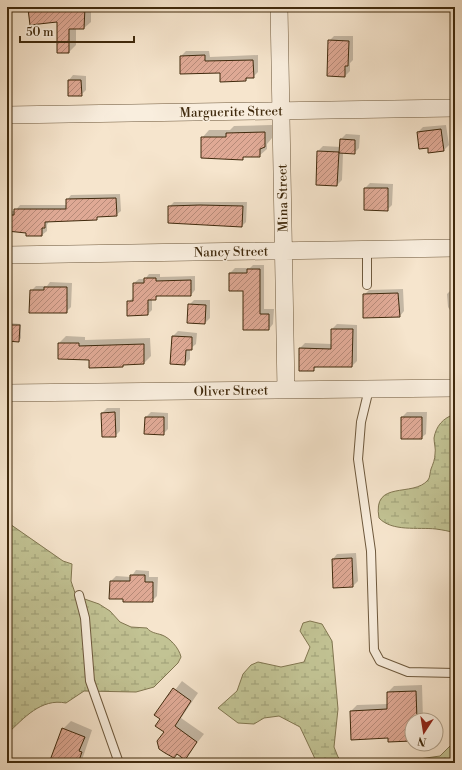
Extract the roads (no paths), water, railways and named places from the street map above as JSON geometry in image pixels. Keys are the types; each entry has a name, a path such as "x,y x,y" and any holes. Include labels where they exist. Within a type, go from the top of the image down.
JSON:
{"street":[{"name":"Mina Street","path":"279,7 286,390"},
{"name":"Marguerite Street","path":"7,115 455,108"},
{"name":"Nancy Street","path":"7,255 455,248"},
{"name":"Oliver Street","path":"7,393 455,388"}],"lane":[{"path":"367,250 367,286"},
{"path":"369,389 361,422 358,459 371,551 374,650 380,661 408,672 455,673"},
{"path":"79,595 85,618 90,681 119,763"}]}
